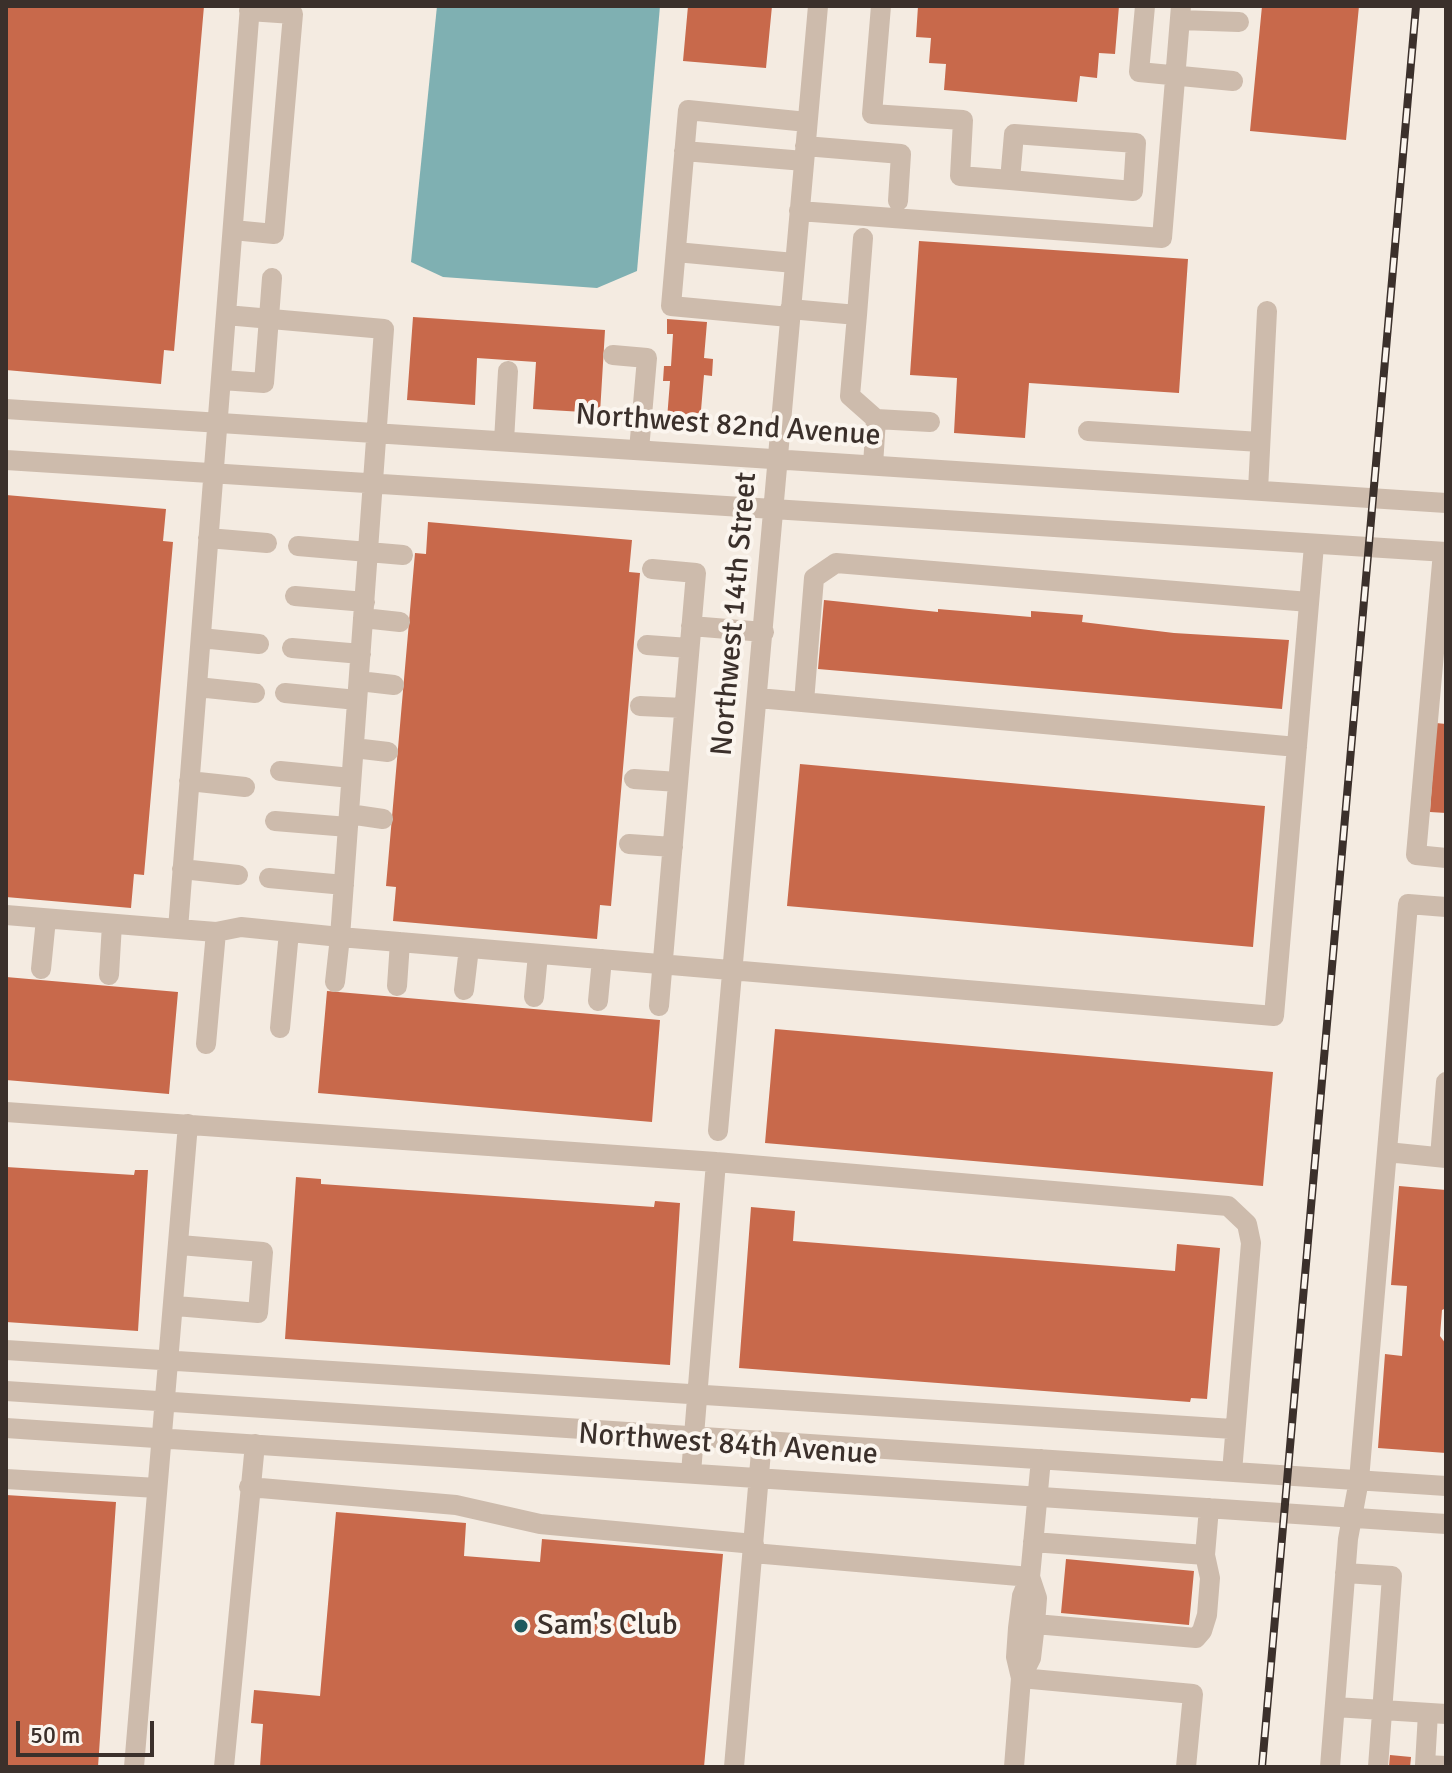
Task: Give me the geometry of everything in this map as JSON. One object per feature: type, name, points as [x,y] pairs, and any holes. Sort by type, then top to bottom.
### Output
[{"type":"street","name":"Northwest 14th Street","points":[[718,1131],[818,6]]},
{"type":"street","points":[[881,6],[872,114],[963,120],[960,176],[1133,191],[1136,143],[1014,134],[1010,180]]},
{"type":"street","points":[[1145,6],[1139,72],[1233,81]]},
{"type":"street","points":[[178,929],[250,8],[293,14],[274,234],[233,230]]},
{"type":"street","points":[[799,211],[1162,238],[1179,10],[1239,22]]},
{"type":"street","points":[[807,122],[688,110],[671,306],[857,315]]},
{"type":"street","points":[[684,151],[901,154],[898,201]]},
{"type":"street","points":[[863,238],[850,396],[876,419],[930,422]]},
{"type":"street","points":[[676,252],[794,263]]},
{"type":"street","points":[[222,380],[264,383],[272,278]]},
{"type":"street","points":[[1258,490],[1267,311]]},
{"type":"street","points":[[226,315],[384,329],[335,982]]},
{"type":"street","points":[[613,355],[647,358],[639,450]]},
{"type":"street","points":[[504,441],[508,371]]},
{"type":"street","name":"Northwest 82nd Avenue","points":[[6,409],[1446,503]]},
{"type":"street","points":[[873,465],[876,419]]},
{"type":"street","points":[[1088,431],[1260,442]]},
{"type":"street","points":[[6,460],[1444,552],[1416,855],[1446,858]]},
{"type":"street","points":[[208,538],[267,543]]},
{"type":"street","points":[[6,915],[216,932],[241,927],[1274,1016],[1314,545]]},
{"type":"street","points":[[298,546],[403,555]]},
{"type":"street","points":[[804,702],[814,578],[836,563],[1309,602]]},
{"type":"street","points":[[652,569],[696,573],[659,1006]]},
{"type":"street","points":[[295,596],[364,610],[400,622]]},
{"type":"street","points":[[691,626],[764,632]]},
{"type":"street","points":[[201,638],[259,644]]},
{"type":"street","points":[[647,645],[689,648]]},
{"type":"street","points":[[292,648],[361,654]]},
{"type":"street","points":[[285,693],[358,691],[394,685]]},
{"type":"street","points":[[197,687],[255,693]]},
{"type":"street","points":[[758,698],[1297,747]]},
{"type":"street","points":[[640,706],[684,708]]},
{"type":"street","points":[[354,748],[388,752]]},
{"type":"street","points":[[280,771],[351,778]]},
{"type":"street","points":[[634,779],[678,782]]},
{"type":"street","points":[[189,781],[245,787]]},
{"type":"street","points":[[275,821],[383,819]]},
{"type":"street","points":[[629,844],[673,847]]},
{"type":"street","points":[[182,869],[238,875]]},
{"type":"street","points":[[269,878],[344,885]]},
{"type":"street","points":[[1330,1767],[1350,1518],[1359,1480],[1408,904],[1446,907]]},
{"type":"street","points":[[41,969],[46,919]]},
{"type":"street","points":[[109,975],[112,924]]},
{"type":"street","points":[[206,1044],[216,932]]},
{"type":"street","points":[[280,1028],[289,932]]},
{"type":"street","points":[[397,986],[400,942]]},
{"type":"street","points":[[464,990],[469,948]]},
{"type":"street","points":[[534,997],[538,954]]},
{"type":"street","points":[[598,1001],[602,959]]},
{"type":"street","points":[[1387,1152],[1443,1157],[1446,1082]]},
{"type":"street","points":[[6,1112],[716,1162],[1220,1205],[1234,1209],[1247,1224],[1251,1243],[1233,1429],[1232,1472]]},
{"type":"street","points":[[134,1767],[161,1438],[168,1401],[176,1306],[188,1124]]},
{"type":"street","points":[[691,1473],[716,1162]]},
{"type":"street","points":[[176,1306],[258,1313],[263,1252],[180,1245]]},
{"type":"street","points":[[6,1350],[319,1373],[1233,1429]]},
{"type":"street","name":"Northwest 84th Avenue","points":[[6,1391],[1446,1486]]},
{"type":"street","points":[[441,1457],[444,1419]]},
{"type":"street","name":"Northwest 84th Avenue","points":[[6,1428],[1446,1524]]},
{"type":"street","points":[[734,1767],[762,1440]]},
{"type":"street","points":[[224,1767],[255,1444]]},
{"type":"street","points":[[1014,1767],[1021,1678],[1016,1657],[1018,1628],[1022,1596],[1030,1577],[1041,1459]]},
{"type":"street","points":[[6,1479],[157,1488]]},
{"type":"street","points":[[249,1487],[456,1505],[540,1524],[1030,1577]]},
{"type":"street","points":[[1035,1624],[1196,1638],[1207,1615],[1210,1578],[1205,1555],[1209,1508]]},
{"type":"street","points":[[1033,1542],[1205,1555]]},
{"type":"street","points":[[1345,1573],[1392,1576],[1378,1767]]},
{"type":"street","points":[[1021,1678],[1031,1658],[1035,1624],[1037,1598],[1030,1577]]},
{"type":"street","points":[[1021,1678],[1193,1694],[1186,1767]]},
{"type":"street","points":[[1335,1707],[1437,1713],[1425,1765],[1446,1766]]},
{"type":"water","points":[[437,6],[660,6],[637,271],[597,288],[443,277],[411,262]]},
{"type":"building","points":[[6,6],[204,6],[174,351],[164,350],[161,384],[6,370]]},
{"type":"building","points":[[688,6],[772,6],[766,68],[683,61]]},
{"type":"building","points":[[918,6],[1119,6],[1115,54],[1099,53],[1097,78],[1080,76],[1077,102],[944,90],[946,64],[929,63],[931,38],[916,37]]},
{"type":"building","points":[[1262,6],[1359,6],[1346,140],[1250,131]]},
{"type":"building","points":[[919,241],[1188,259],[1179,393],[1029,383],[1025,438],[954,433],[957,378],[910,375]]},
{"type":"building","points":[[413,317],[605,330],[600,413],[533,409],[536,362],[477,358],[475,405],[407,400]]},
{"type":"building","points":[[667,319],[707,322],[704,358],[713,359],[712,376],[704,375],[700,422],[667,419],[670,381],[663,381],[664,366],[671,366],[673,334],[667,334]]},
{"type":"building","points":[[6,495],[166,509],[163,541],[173,542],[144,875],[134,874],[131,908],[6,897]]},
{"type":"building","points":[[428,522],[632,540],[629,572],[640,573],[611,906],[600,905],[597,939],[393,921],[396,887],[386,886],[415,553],[426,554]]},
{"type":"building","points":[[824,600],[938,612],[938,609],[1031,617],[1031,611],[1083,615],[1082,622],[1174,633],[1289,640],[1282,709],[818,669]]},
{"type":"building","points":[[1436,723],[1446,724],[1446,813],[1430,812]]},
{"type":"building","points":[[800,764],[1265,806],[1253,947],[787,906]]},
{"type":"building","points":[[6,977],[178,992],[169,1094],[6,1080]]},
{"type":"building","points":[[327,991],[660,1020],[652,1122],[318,1093]]},
{"type":"building","points":[[775,1029],[1273,1072],[1263,1186],[765,1143]]},
{"type":"building","points":[[6,1167],[134,1175],[135,1170],[148,1170],[138,1331],[6,1322]]},
{"type":"building","points":[[296,1177],[321,1179],[321,1184],[654,1207],[655,1201],[680,1203],[670,1365],[285,1339]]},
{"type":"building","points":[[1399,1186],[1446,1190],[1446,1308],[1442,1310],[1440,1336],[1446,1344],[1446,1453],[1378,1448],[1385,1354],[1402,1356],[1407,1286],[1391,1285]]},
{"type":"building","points":[[751,1207],[795,1211],[793,1241],[1175,1271],[1177,1244],[1220,1248],[1207,1399],[1191,1398],[1190,1402],[739,1368]]},
{"type":"building","points":[[6,1495],[116,1502],[98,1767],[6,1767]]},
{"type":"building","name":"Sam's Club","points":[[336,1512],[466,1523],[464,1556],[540,1562],[542,1539],[723,1554],[704,1767],[260,1767],[263,1724],[251,1723],[254,1690],[320,1696]]},
{"type":"building","points":[[1066,1559],[1194,1571],[1189,1625],[1061,1613]]},
{"type":"building","points":[[1390,1755],[1411,1757],[1410,1767],[1389,1767]]},
{"type":"railway","points":[[1262,1767],[1416,6]]},
{"type":"place","name":"Sam's Club","points":[[521,1626]]}]
